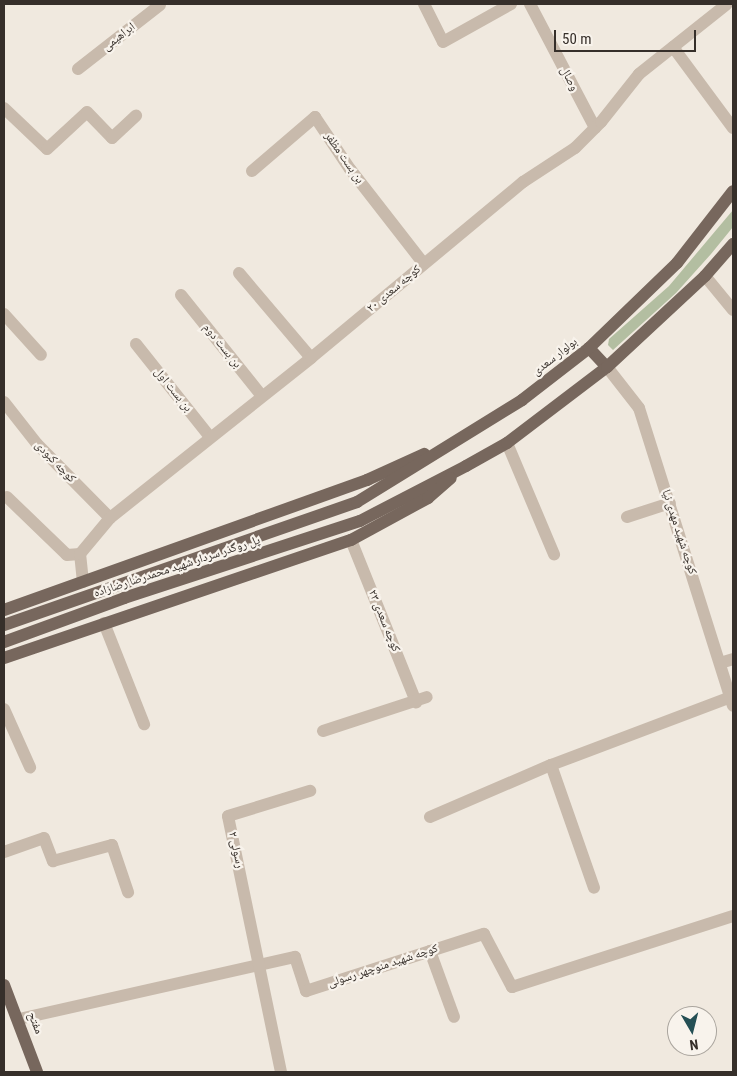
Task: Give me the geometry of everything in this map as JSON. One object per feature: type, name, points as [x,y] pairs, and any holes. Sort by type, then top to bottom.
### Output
[{"type":"main road","name":"بولوار سعدی","points":[[357,502],[522,400],[589,348],[678,263],[733,191]]},
{"type":"main road","points":[[4,658],[104,622],[351,540],[428,498],[466,466],[507,443],[607,367],[706,276],[733,244]]},
{"type":"main road","points":[[589,348],[607,367]]},
{"type":"main road","points":[[4,610],[367,480],[398,463],[452,443]]},
{"type":"main road","name":"پل روگذر سردار شهید محمدرضا رضازاده","points":[[4,642],[124,598],[360,521],[466,466]]},
{"type":"main road","name":"پل روگذر سردار شهید محمدرضا رضازاده","points":[[4,625],[357,502]]},
{"type":"main road","name":"مفتح","points":[[4,985],[19,1019],[37,1072]]},
{"type":"street","name":"ابراهیمی","points":[[78,68],[160,4]]},
{"type":"street","points":[[424,4],[443,42],[511,4]]},
{"type":"street","name":"وصال","points":[[530,4],[595,128]]},
{"type":"street","name":"کوچه سعدی ۲۰","points":[[80,554],[110,518],[312,358],[523,182],[574,148],[595,128],[638,74],[727,4]]},
{"type":"street","points":[[673,47],[733,128]]},
{"type":"street","points":[[4,108],[47,148],[87,112],[112,138],[136,116]]},
{"type":"street","name":"بن بست مظفر","points":[[252,171],[315,117],[350,169],[424,264]]},
{"type":"street","points":[[240,273],[312,358]]},
{"type":"street","points":[[706,276],[733,310]]},
{"type":"street","name":"بن بست دوم","points":[[181,295],[262,396]]},
{"type":"street","points":[[4,314],[41,355]]},
{"type":"street","name":"بن بست اول","points":[[136,344],[210,437]]},
{"type":"street","name":"کوچه شهید مهدی نیا","points":[[607,367],[639,408],[732,701]]},
{"type":"street","name":"کوچه کبودی","points":[[4,402],[37,444],[110,518]]},
{"type":"street","points":[[507,443],[554,554]]},
{"type":"street","points":[[7,497],[67,555],[80,554],[83,582]]},
{"type":"street","points":[[627,517],[670,503]]},
{"type":"street","name":"کوچه سعدی ۲۳","points":[[324,732],[422,699],[351,540]]},
{"type":"street","points":[[104,622],[144,724]]},
{"type":"street","points":[[720,663],[733,659]]},
{"type":"street","points":[[430,817],[551,765],[732,701]]},
{"type":"street","points":[[4,709],[30,767]]},
{"type":"street","points":[[551,765],[594,888]]},
{"type":"street","name":"رسولی ۲","points":[[261,966],[228,816],[310,791]]},
{"type":"street","points":[[4,852],[44,838],[53,861],[112,845],[128,892]]},
{"type":"street","name":"کوچه شهید منوچهر رسولی","points":[[19,1019],[295,957],[306,991],[484,934],[512,987],[733,916]]},
{"type":"street","points":[[430,951],[454,1017]]},
{"type":"street","points":[[261,966],[281,1072]]},
{"type":"green space","points":[[733,210],[733,227],[711,254],[676,293],[613,350],[608,345],[609,339],[669,286]]}]
